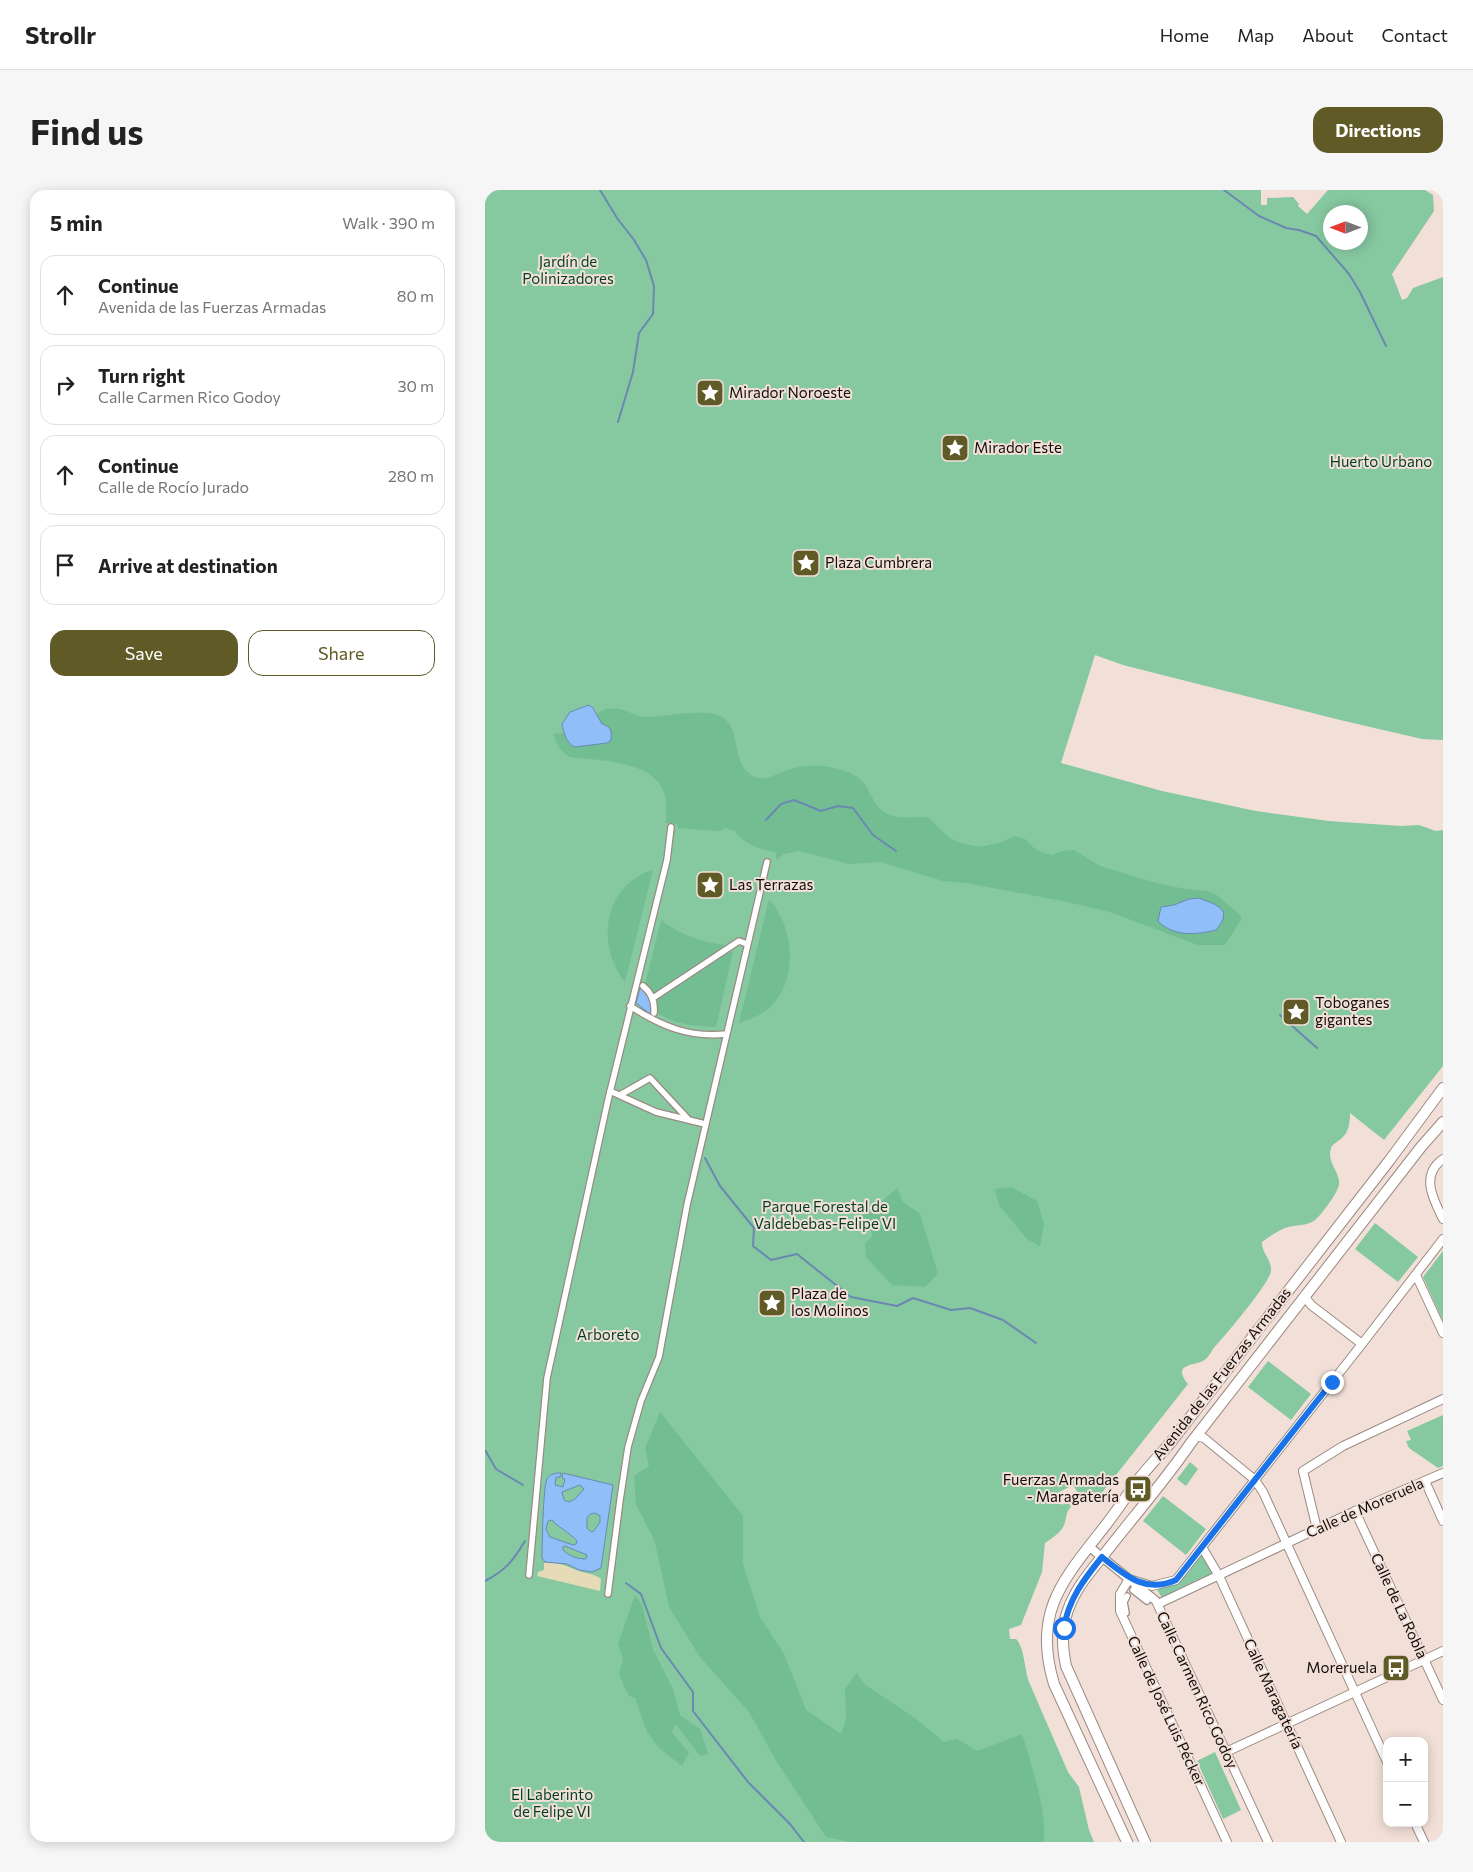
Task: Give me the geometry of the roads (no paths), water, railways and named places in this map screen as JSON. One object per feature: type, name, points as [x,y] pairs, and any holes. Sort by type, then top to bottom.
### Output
[{"type":"street","points":[[529,1575],[547,1378],[610,1091],[667,860],[671,827]]},
{"type":"street","points":[[608,1594],[619,1500],[629,1448],[641,1401],[659,1357],[687,1205],[767,862]]},
{"type":"street","points":[[653,998],[739,941],[747,944]]},
{"type":"street","points":[[643,986],[653,998],[654,1013]]},
{"type":"street","points":[[630,1006],[664,1026],[675,1030],[705,1034],[726,1034]]},
{"type":"street","points":[[620,1095],[650,1078],[689,1120]]},
{"type":"street","name":"Avenida de las Fuerzas Armadas","points":[[1127,1842],[1055,1684],[1048,1662],[1047,1626],[1053,1603],[1062,1583],[1139,1479],[1171,1442],[1401,1146],[1443,1088]]},
{"type":"street","points":[[610,1091],[656,1112],[705,1124]]},
{"type":"street","name":"Avenida de las Fuerzas Armadas","points":[[1145,1842],[1070,1678],[1063,1654],[1064,1628],[1068,1610],[1079,1587],[1102,1557],[1169,1475],[1196,1436],[1421,1147],[1443,1122]]},
{"type":"street","points":[[1443,1159],[1434,1167],[1430,1177],[1430,1186],[1434,1199],[1443,1219]]},
{"type":"street","points":[[1129,1579],[1151,1586],[1173,1582],[1443,1239]]},
{"type":"street","points":[[1416,1275],[1443,1333]]},
{"type":"street","points":[[1305,1297],[1311,1304],[1362,1344]]},
{"type":"street","points":[[1317,1529],[1303,1471],[1343,1446],[1443,1399]]},
{"type":"street","points":[[1196,1436],[1203,1438],[1255,1480],[1287,1544]]},
{"type":"street","name":"Calle de Moreruela","points":[[1158,1604],[1355,1511],[1443,1473]]},
{"type":"street","points":[[1425,1481],[1443,1521]]},
{"type":"street","name":"Calle de La Robla","points":[[1355,1511],[1443,1700]]},
{"type":"street","name":"Calle de Moreruela","points":[[1287,1544],[1383,1753]]},
{"type":"street","name":"Calle Maragatería","points":[[1202,1547],[1219,1576],[1341,1842]]},
{"type":"street","name":"Calle Carmen Rico Godoy","points":[[1088,1548],[1154,1598],[1158,1604],[1268,1842]]},
{"type":"street","name":"Calle de José Luis Pécker","points":[[1129,1579],[1120,1594],[1119,1611],[1227,1842]]},
{"type":"street","points":[[1126,1613],[1125,1595],[1134,1589],[1147,1601]]},
{"type":"street","points":[[1226,1752],[1443,1651]]},
{"type":"street","points":[[1417,1827],[1424,1842]]},
{"type":"water","points":[[589,705],[593,708],[602,724],[610,729],[611,740],[607,743],[575,747],[567,740],[562,724],[570,712]]},
{"type":"water","points":[[1199,898],[1212,903],[1223,912],[1221,923],[1216,930],[1193,934],[1178,932],[1171,930],[1158,921],[1161,907]]},
{"type":"water","points":[[640,988],[649,999],[651,1006],[650,1014],[636,1003]]},
{"type":"water","points":[[561,1473],[560,1477],[556,1477],[555,1485],[563,1487],[565,1479],[562,1478],[563,1473],[613,1485],[601,1568],[592,1572],[579,1570],[567,1564],[545,1562],[542,1558],[543,1517],[547,1479],[553,1474]],"holes":[[[580,1485],[584,1489],[575,1499],[569,1502],[564,1500],[562,1492]],[[595,1513],[600,1516],[600,1522],[594,1531],[591,1532],[587,1528],[587,1518],[590,1514]],[[552,1520],[571,1535],[577,1541],[576,1544],[573,1545],[550,1537],[546,1529],[548,1521]],[[565,1546],[587,1555],[586,1559],[576,1558],[563,1550]]]},
{"type":"waterway","points":[[600,190],[646,260],[654,286],[653,314],[639,333],[633,372],[618,422]]},
{"type":"waterway","points":[[1224,190],[1259,216],[1286,228],[1316,236],[1349,274],[1360,292],[1386,346]]},
{"type":"waterway","points":[[766,820],[781,804],[794,800],[821,811],[838,806],[853,808],[873,835],[896,851]]},
{"type":"waterway","points":[[1280,1015],[1317,1048]]},
{"type":"waterway","points":[[705,1158],[720,1186],[754,1228],[753,1246],[771,1260],[797,1254],[851,1297],[897,1306],[913,1298],[951,1310],[970,1308],[1003,1320],[1036,1343]]},
{"type":"waterway","points":[[485,1450],[496,1469],[523,1485]]},
{"type":"waterway","points":[[485,1581],[508,1564],[525,1541]]},
{"type":"waterway","points":[[626,1583],[641,1594],[661,1648],[693,1692],[693,1711],[748,1782],[790,1824],[804,1842]]},
{"type":"place","name":"Mirador Noroeste","points":[[710,393]]},
{"type":"place","name":"Mirador Este","points":[[955,448]]},
{"type":"place","name":"Plaza Cumbrera","points":[[806,563]]},
{"type":"place","name":"Las Terrazas","points":[[710,885]]},
{"type":"place","name":"Toboganes gigantes","points":[[1296,1012]]},
{"type":"place","name":"Plaza de los Molinos","points":[[772,1303]]},
{"type":"place","name":"Fuerzas Armadas - Maragatería","points":[[1138,1489]]},
{"type":"place","name":"Moreruela","points":[[1396,1668]]},
{"type":"park label","name":"Jardín de Polinizadores","points":[[568,270]]},
{"type":"park label","name":"Huerto Urbano","points":[[1381,462]]},
{"type":"park label","name":"Parque Forestal de Valdebebas-Felipe VI","points":[[825,1216]]},
{"type":"park label","name":"Arboreto","points":[[608,1335]]},
{"type":"park label","name":"El Laberinto de Felipe VI","points":[[552,1804]]}]
